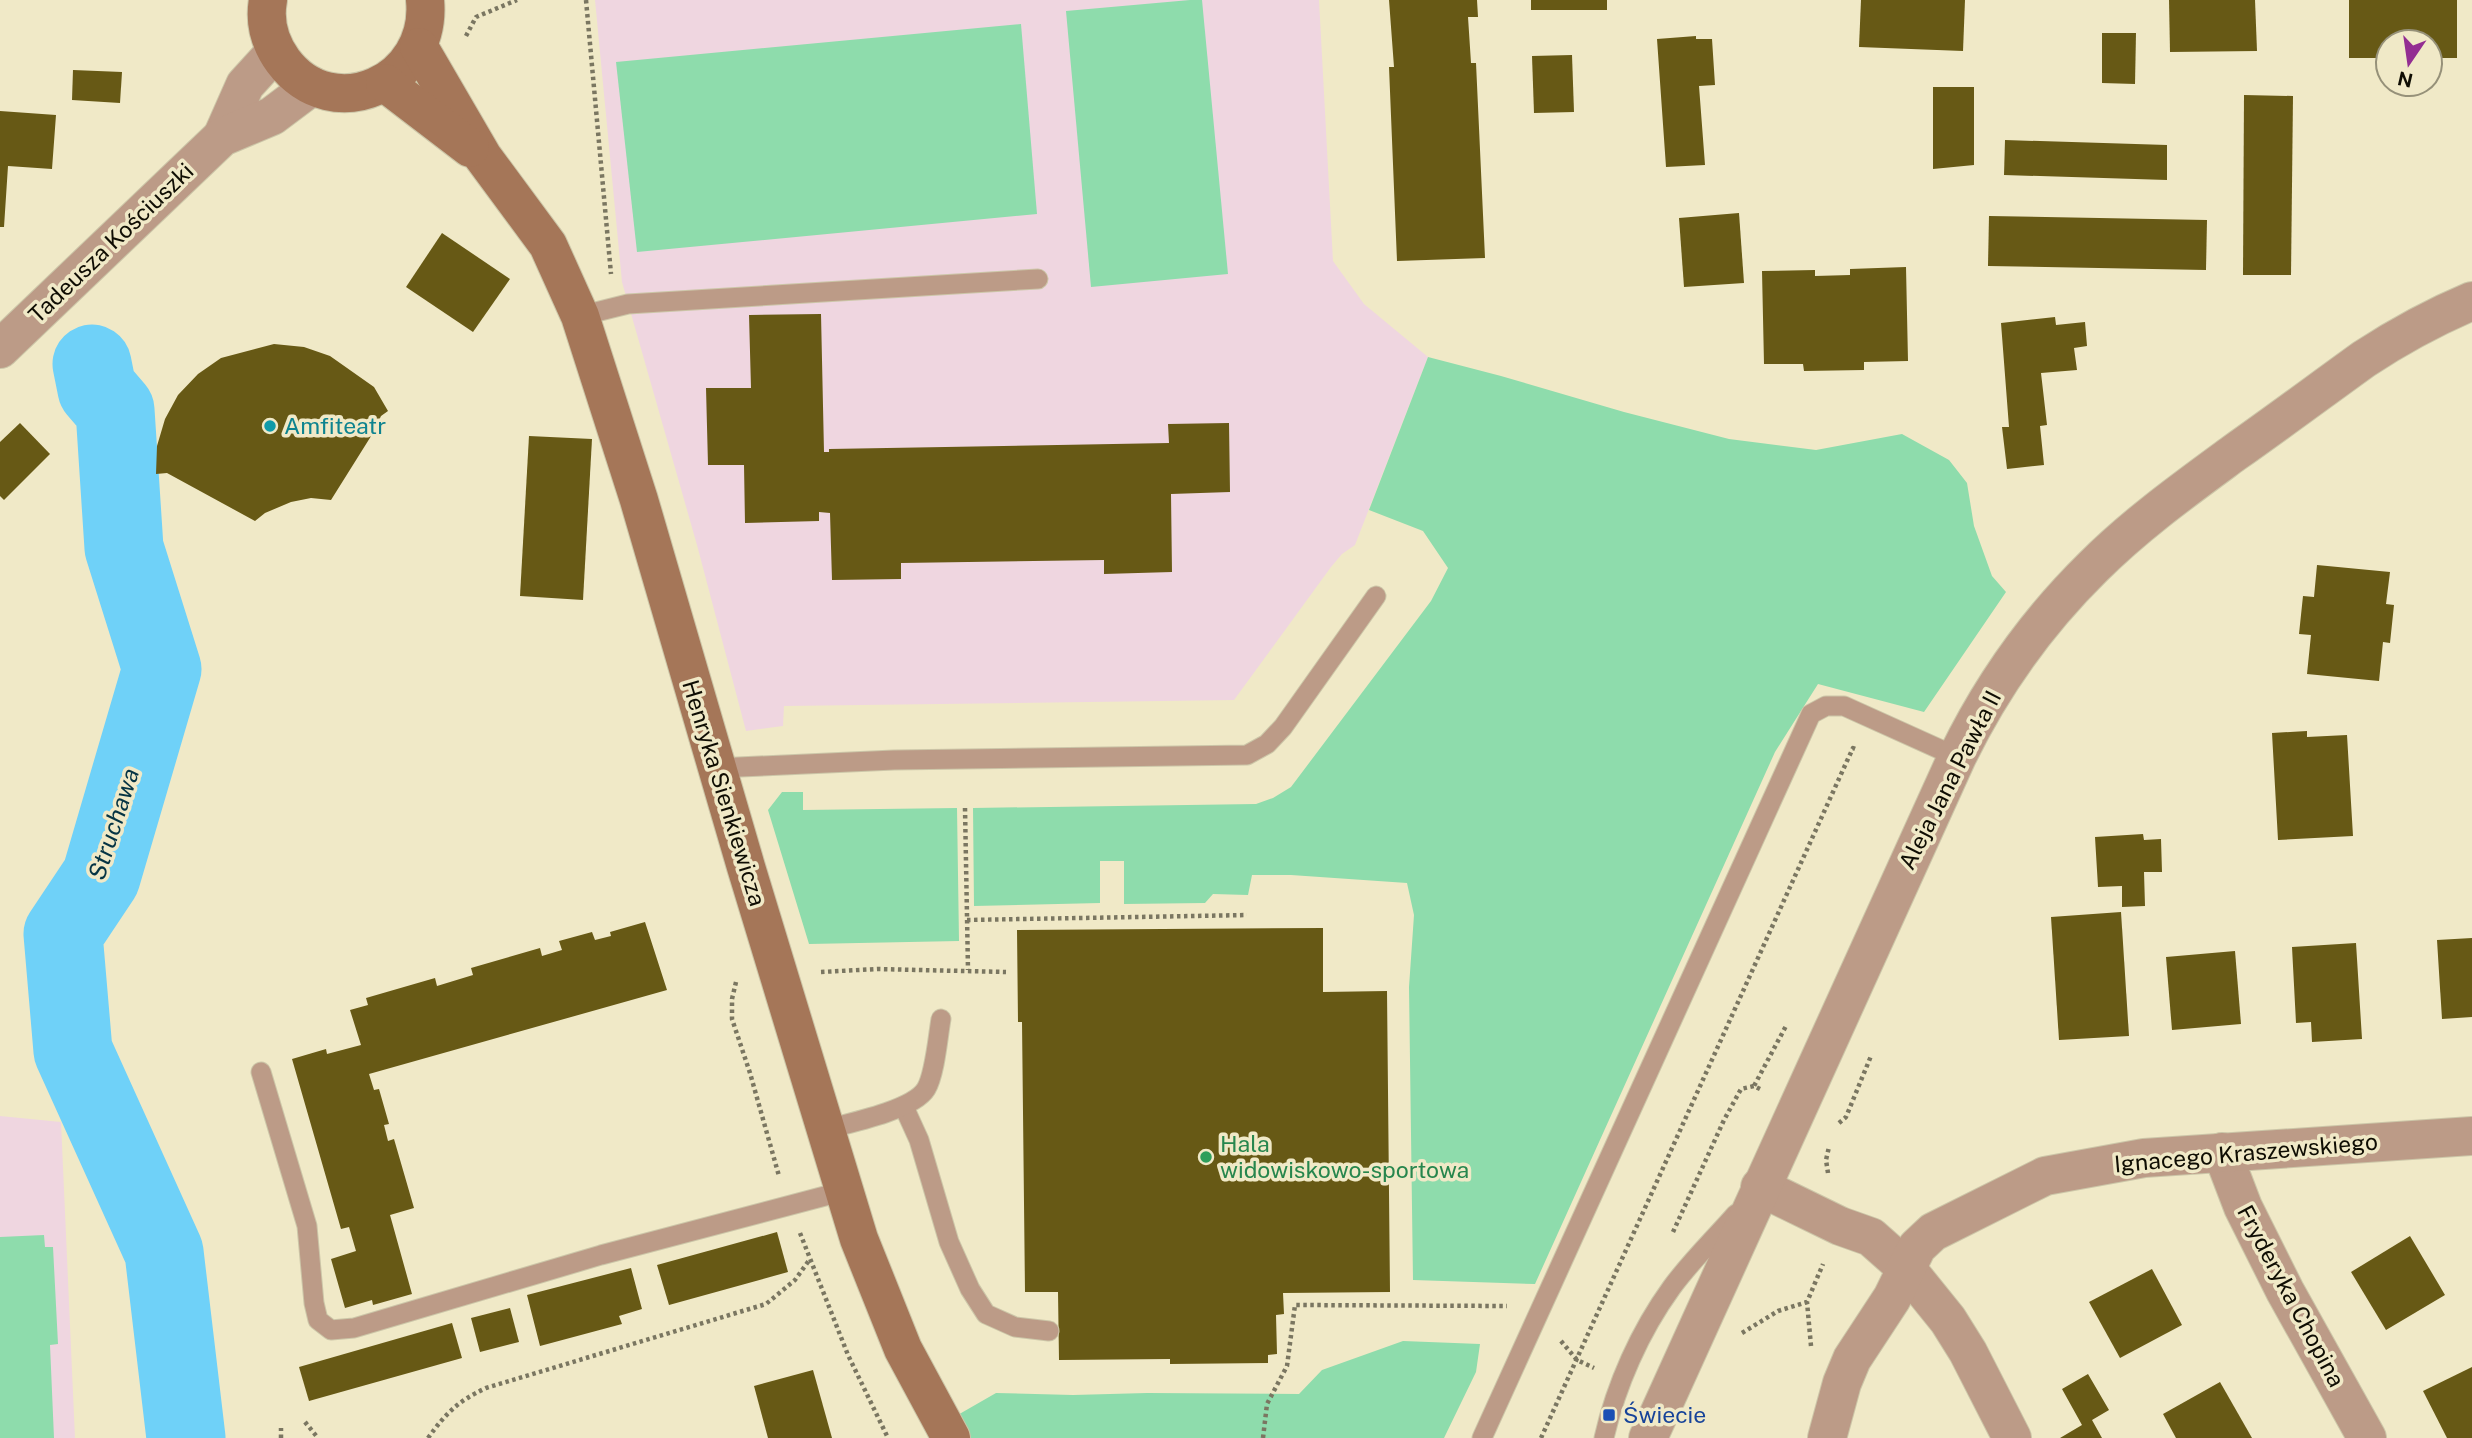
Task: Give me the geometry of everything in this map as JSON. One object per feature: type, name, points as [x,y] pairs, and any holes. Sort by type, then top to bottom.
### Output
[{"type":"street","points":[[268,0],[268,32],[276,51],[291,72],[312,86],[336,93],[361,92],[385,83],[405,68],[419,47],[425,25],[427,0]]},
{"type":"street","name":"Henryka Sienkiewicza","points":[[419,47],[483,158],[548,245],[580,316],[639,500],[844,1191],[881,1298],[903,1349],[951,1438]]},
{"type":"street","name":"Tadeusza Kościuszki","points":[[0,349],[222,136],[245,85],[276,51]]},
{"type":"street","name":"Henryka Sienkiewicza","points":[[385,83],[483,158]]},
{"type":"street","name":"Tadeusza Kościuszki","points":[[222,136],[272,116],[312,86]]},
{"type":"street","name":"Aleja Jana Pawła II","points":[[1647,1438],[1957,757],[2002,677],[2024,645],[2070,591],[2122,540],[2192,484],[2364,359],[2422,323],[2472,301]]},
{"type":"street","name":"Ignacego Kraszewskiego","points":[[1827,1438],[1842,1383],[1852,1359],[1892,1298],[1917,1247],[1933,1232],[2045,1176],[2144,1158],[2472,1136]]},
{"type":"street","name":"Fryderyka Chopina","points":[[2222,1152],[2243,1208],[2367,1438]]},
{"type":"street","points":[[1760,1187],[1840,1226],[1871,1237],[1906,1268],[1948,1320],[1968,1352],[2012,1438]]},
{"type":"lane","points":[[580,316],[628,304],[1038,279]]},
{"type":"lane","points":[[717,768],[894,760],[1247,755],[1267,744],[1283,727],[1376,596]]},
{"type":"lane","points":[[1482,1438],[1811,714],[1826,706],[1844,706],[1957,757]]},
{"type":"lane","points":[[826,1129],[904,1107],[926,1090],[941,1019]]},
{"type":"lane","points":[[261,1072],[307,1226],[318,1320],[331,1330],[354,1328],[601,1255],[844,1191]]},
{"type":"lane","points":[[904,1107],[919,1140],[949,1242],[970,1289],[986,1314],[1015,1327],[1049,1331]]},
{"type":"lane","points":[[1604,1438],[1619,1387],[1665,1297],[1760,1187]]},
{"type":"path","points":[[586,0],[611,277]]},
{"type":"path","points":[[1541,1438],[1853,748]]},
{"type":"path","points":[[965,808],[968,970]]},
{"type":"path","points":[[967,920],[1247,915]]},
{"type":"path","points":[[810,973],[855,969],[1006,972]]},
{"type":"path","points":[[740,971],[732,999],[732,1019],[781,1184],[848,1355],[888,1438]]},
{"type":"path","points":[[1834,1132],[1846,1117],[1872,1053]]},
{"type":"path","points":[[1832,1139],[1826,1160],[1828,1173],[1835,1184]]},
{"type":"path","points":[[428,1438],[445,1414],[462,1399],[486,1388],[766,1304],[796,1280],[811,1259]]},
{"type":"path","points":[[1262,1438],[1267,1404],[1287,1366],[1296,1305],[1523,1306],[1537,1316],[1577,1360],[1604,1374]]},
{"type":"path","points":[[305,1422],[318,1438]]},
{"type":"path","points":[[281,1428],[281,1438]]},
{"type":"path","points":[[433,1430],[435,1438]]},
{"type":"shaded area","points":[[595,0],[1319,0],[1333,261],[1364,304],[1428,357],[1355,545],[1342,554],[1331,567],[1234,700],[784,706],[783,726],[746,731],[697,545],[622,282]]},
{"type":"shaded area","points":[[0,1116],[61,1122],[75,1438],[0,1438]]},
{"type":"green space","points":[[1202,0],[1228,274],[1091,287],[1066,11]]},
{"type":"green space","points":[[1021,24],[1037,214],[637,252],[616,62]]},
{"type":"green space","points":[[1428,357],[1729,439],[1816,450],[1902,434],[1949,460],[1967,483],[1974,526],[1992,576],[2006,592],[1924,712],[1818,684],[1775,752],[1535,1284],[1413,1280],[1409,987],[1414,915],[1407,883],[1252,875],[1248,895],[1213,894],[1205,903],[1124,904],[1124,861],[1100,861],[1100,903],[974,906],[973,808],[1256,804],[1291,787],[1431,601],[1448,568],[1423,531],[1369,510]]},
{"type":"green space","points":[[782,792],[803,792],[803,810],[957,808],[959,941],[809,944],[768,810]]},
{"type":"green space","points":[[44,1235],[45,1247],[53,1247],[58,1344],[50,1345],[54,1438],[0,1438],[0,1237]]},
{"type":"green space","points":[[1403,1341],[1480,1344],[1476,1372],[1444,1438],[954,1438],[942,1424],[996,1393],[1299,1394],[1322,1370]]},
{"type":"building","points":[[1389,0],[1477,0],[1478,17],[1468,17],[1471,63],[1476,63],[1485,258],[1397,261],[1389,67],[1394,67]]},
{"type":"building","points":[[1531,0],[1607,0],[1607,10],[1531,10]]},
{"type":"building","points":[[1861,0],[1965,0],[1963,51],[1859,47]]},
{"type":"building","points":[[2169,0],[2255,0],[2257,51],[2170,52]]},
{"type":"building","points":[[2349,0],[2457,0],[2457,58],[2444,58],[2444,28],[2374,28],[2374,58],[2349,58]]},
{"type":"building","points":[[2102,33],[2136,33],[2135,84],[2102,83]]},
{"type":"building","points":[[1696,36],[1696,39],[1712,39],[1715,85],[1699,86],[1705,165],[1666,167],[1657,39]]},
{"type":"building","points":[[1572,55],[1574,112],[1534,113],[1532,56]]},
{"type":"building","points":[[73,70],[122,72],[120,103],[72,100]]},
{"type":"building","points":[[1933,87],[1974,87],[1974,165],[1933,169]]},
{"type":"building","points":[[2244,95],[2293,96],[2291,275],[2243,275]]},
{"type":"building","points":[[0,111],[56,115],[52,169],[8,166],[4,227],[0,227]]},
{"type":"building","points":[[2005,140],[2167,145],[2167,180],[2004,175]]},
{"type":"building","points":[[1739,213],[1744,283],[1684,287],[1679,218]]},
{"type":"building","points":[[1989,216],[2207,220],[2206,270],[1988,266]]},
{"type":"building","points":[[442,233],[510,279],[473,332],[406,287]]},
{"type":"building","points":[[1906,267],[1908,361],[1864,362],[1864,370],[1804,371],[1803,364],[1764,364],[1762,271],[1815,270],[1815,276],[1850,275],[1850,269]]},
{"type":"building","points":[[821,314],[824,452],[829,452],[829,449],[1169,443],[1168,424],[1229,423],[1230,492],[1171,494],[1172,572],[1104,574],[1104,560],[901,563],[901,579],[832,580],[830,513],[819,512],[819,521],[745,523],[744,465],[708,465],[706,388],[751,388],[749,315]]},
{"type":"building","points":[[2055,317],[2056,325],[2085,322],[2087,346],[2074,348],[2077,370],[2041,373],[2047,425],[2040,426],[2044,465],[2007,469],[2002,427],[2009,427],[2001,323]]},
{"type":"building","name":"Amfiteatr","points":[[274,344],[304,347],[330,356],[374,387],[388,411],[381,416],[331,500],[311,498],[291,502],[265,513],[255,521],[167,473],[156,474],[157,446],[165,419],[178,395],[198,374],[221,358]]},
{"type":"building","points":[[20,423],[50,454],[4,500],[0,496],[0,442]]},
{"type":"building","points":[[529,436],[592,439],[583,600],[520,596]]},
{"type":"building","points":[[2317,565],[2390,572],[2386,604],[2394,605],[2390,643],[2383,642],[2379,681],[2307,674],[2311,635],[2299,634],[2303,596],[2314,597]]},
{"type":"building","points":[[2307,731],[2307,737],[2347,735],[2353,836],[2278,840],[2272,733]]},
{"type":"building","points":[[2143,834],[2144,840],[2161,839],[2162,872],[2144,872],[2145,906],[2122,907],[2122,886],[2098,887],[2095,837]]},
{"type":"building","points":[[2121,912],[2129,1036],[2059,1040],[2051,917]]},
{"type":"building","points":[[645,922],[667,990],[369,1074],[374,1090],[379,1089],[389,1124],[384,1125],[388,1141],[394,1139],[414,1208],[390,1215],[412,1294],[373,1305],[372,1300],[345,1308],[331,1259],[356,1251],[349,1227],[341,1229],[292,1059],[326,1049],[327,1054],[361,1045],[350,1010],[368,1005],[366,998],[435,978],[437,986],[473,975],[471,968],[540,948],[542,956],[562,950],[559,941],[592,932],[595,940],[611,936],[610,932]]},
{"type":"building","name":"Hala widowiskowo-sportowa","points":[[1323,928],[1323,992],[1387,991],[1390,1292],[1283,1293],[1284,1314],[1276,1315],[1277,1354],[1268,1355],[1268,1363],[1170,1364],[1170,1359],[1059,1360],[1058,1292],[1025,1292],[1022,1022],[1018,1022],[1017,930]]},
{"type":"building","points":[[2472,938],[2472,1017],[2442,1019],[2437,940]]},
{"type":"building","points":[[2356,943],[2362,1039],[2312,1042],[2311,1022],[2296,1023],[2292,947]]},
{"type":"building","points":[[2235,951],[2241,1024],[2172,1030],[2166,957]]},
{"type":"building","points":[[777,1232],[788,1272],[669,1305],[657,1265]]},
{"type":"building","points":[[2410,1236],[2445,1295],[2386,1330],[2351,1272]]},
{"type":"building","points":[[631,1268],[642,1309],[619,1316],[622,1324],[540,1346],[527,1295]]},
{"type":"building","points":[[2152,1269],[2182,1325],[2120,1358],[2089,1302]]},
{"type":"building","points":[[510,1308],[519,1342],[480,1352],[471,1318]]},
{"type":"building","points":[[452,1323],[462,1358],[309,1401],[299,1367]]},
{"type":"building","points":[[2472,1367],[2472,1438],[2447,1438],[2423,1391]]},
{"type":"building","points":[[813,1370],[832,1438],[768,1438],[754,1386]]},
{"type":"building","points":[[2088,1374],[2109,1410],[2092,1420],[2102,1438],[2060,1438],[2082,1425],[2062,1389]]},
{"type":"building","points":[[2220,1382],[2252,1438],[2176,1438],[2163,1414]]},
{"type":"waterway","name":"Struchawa","points":[[92,364],[97,389],[115,410],[124,548],[162,669],[101,877],[63,934],[73,1051],[164,1252],[186,1438]]},
{"type":"place","name":"Amfiteatr","points":[[270,426]]},
{"type":"place","name":"Hala widowiskowo-sportowa","points":[[1206,1157]]},
{"type":"place","name":"Świecie","points":[[1609,1415]]}]
